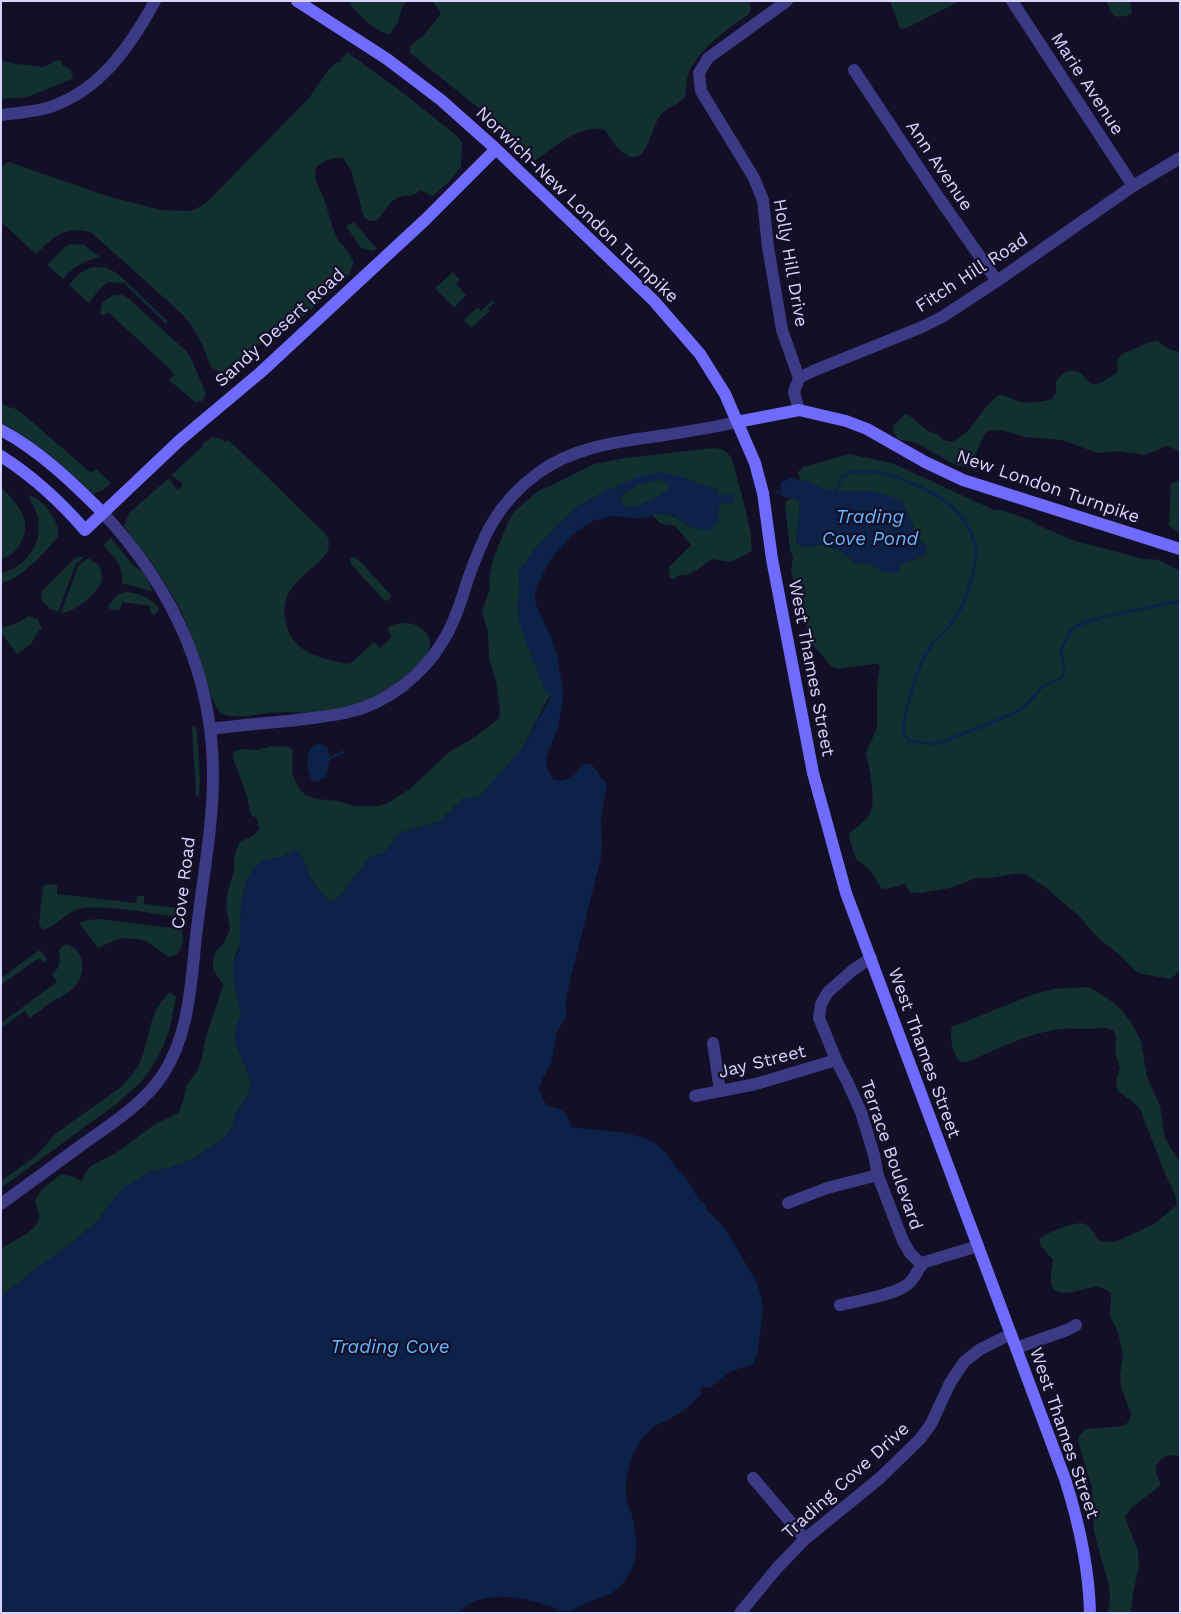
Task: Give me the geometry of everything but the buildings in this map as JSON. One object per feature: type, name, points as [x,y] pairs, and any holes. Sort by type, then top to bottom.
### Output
[{"type":"main road","name":"Norwich-New London Turnpike","points":[[297,1],[387,59],[441,100],[496,149],[654,301],[679,328],[713,374],[737,422],[754,463],[763,493]]},
{"type":"main road","name":"Sandy Desert Road","points":[[1,456],[21,468],[45,487],[85,530],[180,440],[266,367],[425,220],[496,149]]},
{"type":"main road","name":"New London Turnpike","points":[[737,422],[799,410],[846,420],[867,429],[925,462],[963,480],[1180,549]]},
{"type":"main road","points":[[1,430],[40,456],[103,513]]},
{"type":"main road","name":"West Thames Street","points":[[763,493],[772,559],[813,773],[846,893],[1063,1472],[1074,1508],[1085,1558],[1090,1613]]},
{"type":"street","points":[[1,115],[48,107],[69,99],[92,84],[108,71],[122,54],[144,22],[155,1]]},
{"type":"street","name":"Holly Hill Drive","points":[[787,1],[708,58],[699,73],[700,91],[754,178],[763,200],[768,247],[782,330],[799,378]]},
{"type":"street","name":"Marie Avenue","points":[[1012,1],[1133,186]]},
{"type":"street","name":"Ann Avenue","points":[[854,70],[997,281]]},
{"type":"street","name":"Fitch Hill Road","points":[[799,378],[942,317],[1133,186],[1180,158]]},
{"type":"street","points":[[799,378],[794,392],[799,410]]},
{"type":"street","points":[[210,729],[330,716],[358,710],[384,698],[414,676],[426,664],[443,641],[461,600],[486,532],[508,500],[537,474],[569,454],[591,447],[707,429],[737,422]]},
{"type":"street","name":"Cove Road","points":[[1,1204],[134,1106],[150,1091],[162,1075],[176,1049],[186,1010],[211,806],[213,776],[210,729],[205,700],[192,655],[173,610],[160,586],[135,550],[103,513]]},
{"type":"street","name":"Terrace Boulevard","points":[[871,958],[859,965],[828,992],[821,1004],[819,1018],[836,1060],[848,1081],[861,1112],[878,1175],[903,1242],[910,1253],[922,1265]]},
{"type":"street","points":[[712,1043],[720,1091]]},
{"type":"street","name":"Jay Street","points":[[695,1096],[756,1084],[836,1060]]},
{"type":"street","points":[[788,1203],[827,1188],[878,1175]]},
{"type":"street","points":[[840,1305],[901,1289],[910,1283],[922,1265],[928,1260],[978,1246]]},
{"type":"street","points":[[1016,1348],[1076,1325]]},
{"type":"street","name":"Trading Cove Drive","points":[[740,1613],[773,1573],[805,1539],[880,1478],[920,1438],[931,1424],[950,1383],[964,1362],[979,1350],[1011,1334]]},
{"type":"street","points":[[753,1478],[805,1539]]},
{"type":"green space","points":[[349,1],[407,1],[402,7],[398,22],[390,34],[380,31],[367,22]]},
{"type":"green space","points":[[432,1],[749,1],[751,7],[749,14],[717,37],[703,51],[688,74],[685,97],[661,115],[648,144],[639,156],[633,157],[625,154],[615,145],[604,129],[594,129],[568,138],[536,160],[532,160],[481,110],[410,53],[410,46],[424,35],[440,15],[440,11]]},
{"type":"green space","points":[[890,1],[960,1],[907,28],[900,29]]},
{"type":"green space","points":[[1106,1],[1130,1],[1132,12],[1130,15],[1116,17],[1112,14]]},
{"type":"green space","points":[[347,52],[398,89],[457,136],[462,143],[461,167],[450,181],[433,196],[420,190],[415,194],[395,199],[378,219],[369,221],[364,217],[351,170],[343,158],[331,159],[320,164],[315,170],[316,181],[338,240],[354,262],[349,275],[302,318],[265,339],[229,371],[221,373],[211,367],[202,344],[183,315],[92,233],[75,230],[67,231],[55,237],[36,254],[1,222],[1,167],[9,162],[110,197],[161,210],[191,211],[205,204],[309,98],[329,69],[337,62],[339,63]]},
{"type":"green space","points":[[1,60],[43,67],[57,60],[61,61],[62,65],[71,70],[73,77],[70,80],[27,97],[1,99]]},
{"type":"green space","points":[[354,222],[377,249],[373,251],[361,248],[346,226]]},
{"type":"green space","points":[[71,244],[84,245],[100,257],[80,265],[63,279],[47,265],[66,246]]},
{"type":"green space","points":[[92,267],[105,267],[117,273],[168,322],[166,324],[124,283],[107,282],[89,303],[69,285],[80,273]]},
{"type":"green space","points":[[453,272],[460,280],[456,283],[466,295],[454,308],[435,288]]},
{"type":"green space","points":[[113,295],[122,295],[129,299],[186,351],[191,358],[206,394],[202,401],[195,402],[169,380],[174,375],[172,371],[108,312],[103,316],[100,313],[102,303]]},
{"type":"green space","points":[[493,300],[495,302],[488,309],[490,311],[471,328],[464,320],[478,307],[481,311]]},
{"type":"green space","points":[[1157,341],[1169,349],[1180,352],[1180,453],[1167,446],[1145,455],[1118,451],[1098,453],[1062,440],[1025,437],[1002,430],[987,431],[968,468],[954,464],[916,443],[898,439],[894,433],[893,426],[906,413],[928,431],[938,434],[943,440],[953,442],[968,431],[985,408],[997,396],[1003,395],[1020,402],[1040,402],[1052,399],[1056,393],[1056,382],[1058,379],[1064,373],[1071,371],[1082,374],[1091,383],[1099,383],[1110,378],[1118,371],[1117,360],[1122,354],[1147,343]]},
{"type":"green space","points":[[1,402],[9,408],[12,407],[22,413],[91,473],[96,469],[111,483],[94,495],[50,456],[1,422]]},
{"type":"green space","points":[[213,437],[220,438],[225,442],[228,440],[327,536],[329,545],[327,553],[294,585],[289,593],[286,602],[285,621],[292,638],[306,651],[326,659],[347,664],[351,663],[374,642],[380,648],[392,637],[388,630],[390,626],[410,623],[418,626],[425,631],[429,638],[428,653],[401,680],[377,695],[337,710],[316,713],[276,712],[238,716],[221,713],[212,698],[180,609],[148,558],[124,526],[129,513],[169,478],[176,489],[181,488],[182,483],[171,475],[203,446],[202,444]]},
{"type":"green space","points":[[714,448],[724,451],[732,459],[748,520],[752,544],[751,552],[731,562],[712,559],[687,575],[680,575],[674,579],[670,578],[669,567],[691,545],[675,526],[661,524],[652,515],[667,514],[690,527],[718,522],[719,504],[734,502],[718,497],[717,490],[661,472],[607,490],[577,507],[557,525],[531,554],[519,571],[520,593],[517,609],[553,696],[549,697],[521,750],[479,798],[463,798],[440,821],[400,833],[384,853],[370,857],[342,894],[331,902],[316,886],[302,857],[295,850],[284,856],[263,861],[247,879],[242,901],[240,944],[235,956],[233,976],[241,1015],[236,1028],[235,1041],[251,1081],[249,1093],[235,1116],[233,1126],[226,1136],[197,1157],[170,1168],[150,1172],[119,1192],[99,1219],[76,1240],[1,1297],[1,1248],[23,1236],[37,1223],[39,1214],[35,1200],[42,1189],[61,1174],[82,1181],[91,1166],[116,1153],[155,1124],[179,1112],[186,1086],[197,1071],[223,985],[213,969],[213,961],[216,951],[224,943],[230,929],[226,906],[228,890],[234,871],[234,856],[240,842],[254,835],[259,829],[257,818],[251,815],[247,796],[233,758],[235,751],[287,746],[293,750],[292,773],[300,790],[306,795],[353,806],[378,806],[386,804],[411,788],[449,752],[475,737],[499,718],[500,710],[496,681],[489,659],[488,632],[482,611],[490,589],[489,582],[493,559],[509,520],[515,511],[538,491],[594,464],[625,458]]},
{"type":"green space","points":[[849,454],[892,463],[994,510],[1001,510],[1030,520],[1072,540],[1140,558],[1159,560],[1180,571],[1180,973],[1178,972],[1171,979],[1135,971],[1121,956],[1097,937],[1078,915],[1045,887],[1027,875],[1019,873],[991,878],[976,878],[950,888],[910,893],[905,884],[886,889],[881,888],[871,871],[856,859],[849,837],[850,833],[868,816],[872,807],[872,784],[866,753],[877,728],[877,686],[880,667],[878,664],[874,664],[838,669],[831,666],[814,646],[791,571],[793,557],[790,550],[786,502],[791,498],[799,500],[796,543],[804,547],[828,546],[842,552],[854,562],[869,564],[883,571],[925,555],[927,549],[918,538],[902,500],[828,491],[800,480],[798,472],[803,467]]},
{"type":"green space","points":[[661,480],[666,481],[670,487],[650,500],[637,506],[627,507],[619,500],[627,492],[638,486]]},
{"type":"green space","points":[[1180,481],[1180,533],[1169,526],[1171,484]]},
{"type":"green space","points":[[1,487],[21,511],[25,528],[18,548],[7,557],[1,559]]},
{"type":"green space","points":[[30,495],[46,507],[54,519],[57,525],[58,537],[24,571],[1,583],[1,573],[18,566],[25,560],[38,538],[38,519],[29,497]]},
{"type":"green space","points":[[111,538],[132,564],[145,574],[153,592],[122,584],[120,567],[115,558],[103,545]]},
{"type":"green space","points":[[84,557],[76,564],[58,612],[50,609],[41,599],[42,591],[75,558]]},
{"type":"green space","points":[[352,557],[357,558],[390,594],[389,601],[384,600],[351,564],[350,560]]},
{"type":"green space","points":[[88,558],[99,565],[102,575],[100,585],[83,603],[61,613],[78,566]]},
{"type":"green space","points":[[126,592],[145,597],[159,609],[155,615],[151,614],[150,606],[122,602],[120,610],[110,609],[108,606],[118,594]]},
{"type":"green space","points":[[28,616],[38,619],[42,630],[39,630],[31,644],[17,654],[1,633],[1,628],[17,623]]},
{"type":"green space","points":[[195,726],[197,731],[200,780],[199,797],[196,796],[192,728]]},
{"type":"green space","points":[[46,884],[57,885],[57,894],[136,903],[137,896],[144,896],[144,904],[177,908],[181,899],[186,900],[187,903],[182,911],[172,916],[112,908],[79,909],[51,927],[42,929],[39,924],[43,886]]},
{"type":"green space","points":[[100,919],[181,929],[183,943],[176,955],[169,957],[146,941],[137,939],[120,938],[98,948],[79,923]]},
{"type":"green space","points":[[66,944],[76,950],[82,961],[82,973],[77,984],[30,1018],[25,1011],[1,1028],[1,1023],[57,982],[52,975],[60,962],[59,951]]},
{"type":"green space","points":[[38,951],[41,951],[47,959],[45,963],[39,958],[1,985],[1,978]]},
{"type":"green space","points":[[1089,987],[1121,1009],[1141,1041],[1147,1077],[1160,1106],[1165,1138],[1180,1163],[1180,1456],[1171,1455],[1160,1460],[1156,1466],[1156,1471],[1160,1486],[1131,1508],[1125,1517],[1138,1551],[1139,1567],[1131,1610],[1133,1613],[1108,1613],[1109,1586],[1094,1532],[1092,1488],[1078,1441],[1079,1436],[1086,1429],[1124,1426],[1129,1421],[1131,1414],[1121,1386],[1120,1374],[1123,1356],[1118,1332],[1110,1316],[1111,1293],[1097,1287],[1064,1293],[1053,1289],[1051,1272],[1053,1260],[1041,1246],[1039,1239],[1062,1228],[1081,1223],[1089,1227],[1098,1240],[1115,1242],[1154,1224],[1177,1205],[1175,1194],[1140,1109],[1120,1093],[1116,1084],[1120,1068],[1115,1053],[1116,1038],[1114,1031],[1104,1028],[1049,1031],[1013,1042],[967,1062],[957,1058],[951,1039],[952,1027],[1034,994],[1055,989]]},
{"type":"green space","points":[[169,993],[176,997],[169,1031],[163,1047],[140,1083],[115,1105],[1,1188],[1,1181],[37,1155],[55,1134],[128,1080],[141,1059],[154,1015],[162,1000]]},
{"type":"water","name":"Trading Cove","points":[[661,472],[681,477],[717,490],[718,496],[733,494],[734,502],[719,504],[718,522],[709,531],[690,527],[674,515],[657,514],[644,518],[612,516],[593,521],[572,535],[550,560],[536,588],[536,605],[557,655],[563,689],[558,728],[546,757],[547,768],[553,779],[564,781],[574,775],[582,765],[591,764],[601,779],[607,783],[601,819],[601,858],[569,985],[565,1005],[567,1015],[557,1032],[551,1064],[539,1089],[548,1106],[560,1109],[567,1115],[571,1127],[624,1133],[650,1140],[660,1147],[687,1180],[698,1198],[705,1204],[707,1210],[725,1228],[757,1283],[762,1300],[763,1310],[758,1350],[753,1364],[729,1372],[710,1388],[702,1387],[701,1395],[689,1406],[656,1426],[640,1442],[630,1462],[626,1485],[626,1496],[636,1536],[634,1564],[625,1581],[613,1592],[571,1611],[521,1599],[499,1597],[477,1601],[458,1613],[1,1613],[1,1297],[76,1240],[99,1219],[119,1192],[127,1185],[150,1172],[170,1168],[197,1157],[226,1136],[249,1093],[251,1081],[235,1041],[236,1028],[241,1015],[233,967],[240,944],[242,901],[247,879],[254,867],[263,861],[284,856],[295,850],[302,857],[316,886],[331,902],[342,894],[370,857],[384,853],[400,833],[440,821],[463,798],[479,797],[521,750],[552,695],[544,690],[520,625],[517,609],[520,593],[519,571],[531,554],[557,525],[577,507],[607,490],[638,477]],"holes":[[[661,480],[670,487],[667,490],[643,503],[627,507],[619,499],[627,491],[643,483]]]},
{"type":"water","name":"Trading Cove Pond","points":[[791,478],[809,482],[828,491],[873,491],[902,500],[918,538],[927,549],[925,555],[901,564],[898,574],[883,571],[869,564],[854,562],[842,552],[828,546],[804,547],[796,543],[800,503],[799,500],[781,496],[781,482]]},
{"type":"water","points":[[320,743],[327,747],[329,755],[332,757],[324,778],[313,782],[309,772],[308,754],[315,745]]},
{"type":"waterway","points":[[835,494],[842,476],[860,471],[891,475],[928,490],[945,501],[965,523],[974,541],[976,558],[964,601],[953,621],[929,649],[913,686],[903,725],[904,734],[909,741],[931,744],[942,742],[1015,713],[1025,706],[1042,687],[1063,675],[1062,648],[1071,630],[1076,626],[1102,617],[1180,601]]},
{"type":"waterway","points":[[777,492],[785,491]]},
{"type":"waterway","points":[[332,757],[343,752]]}]
